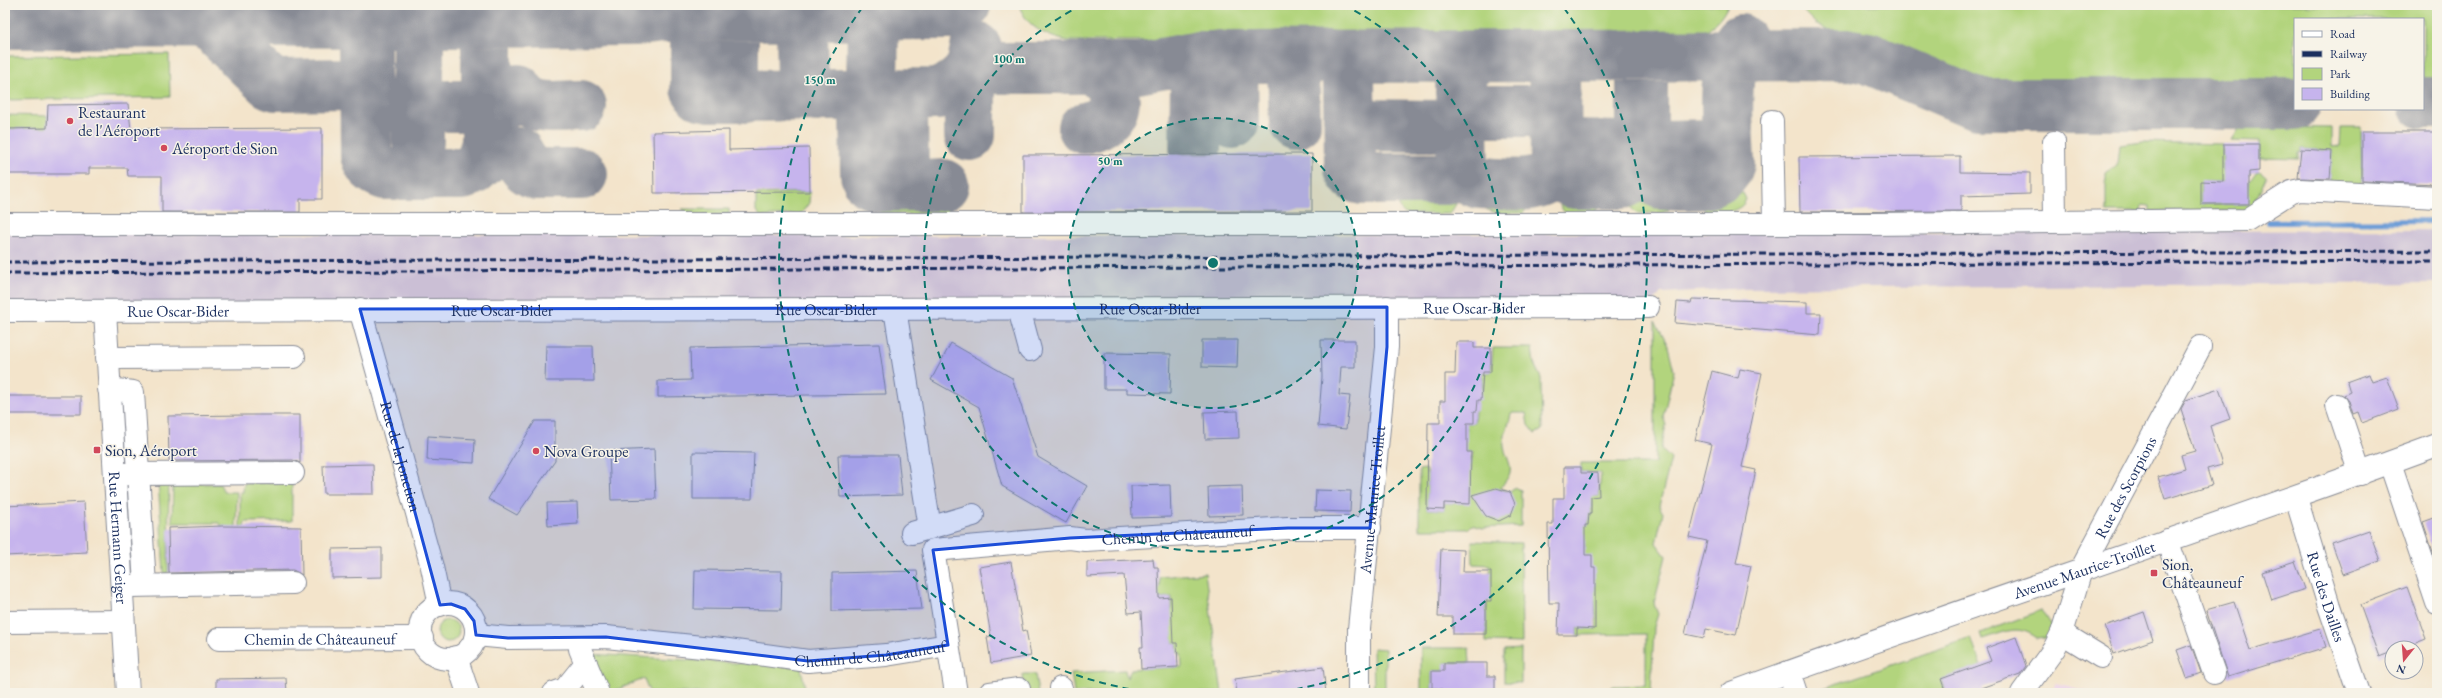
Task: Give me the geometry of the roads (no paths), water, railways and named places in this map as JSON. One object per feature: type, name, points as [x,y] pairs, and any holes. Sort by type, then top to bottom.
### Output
[{"type":"street","points":[[1772,121],[1774,223]]},
{"type":"street","points":[[2054,142],[2055,221]]},
{"type":"street","points":[[5,224],[1774,223],[2247,220],[2291,192],[2300,190],[2437,197]]},
{"type":"street","name":"Avenue Maurice-Troillet","points":[[1358,693],[1359,629],[1387,348],[1387,307]]},
{"type":"street","name":"Rue Oscar-Bider","points":[[5,310],[1648,307]]},
{"type":"street","name":"Rue de la Jonction","points":[[360,309],[432,567],[440,605]]},
{"type":"street","points":[[895,309],[921,531],[973,515]]},
{"type":"street","points":[[1020,309],[1030,350]]},
{"type":"street","name":"Rue Hermann Geiger","points":[[105,311],[128,693]]},
{"type":"street","name":"Rue des Scorpions","points":[[2022,693],[2054,649],[2062,633],[2081,570],[2200,347]]},
{"type":"street","points":[[107,358],[294,357]]},
{"type":"street","points":[[109,389],[133,392],[145,585]]},
{"type":"street","points":[[2337,405],[2360,474]]},
{"type":"street","name":"Avenue Maurice-Troillet","points":[[1731,693],[1767,687],[1790,672],[2167,540],[2296,498],[2437,445]]},
{"type":"street","points":[[2390,463],[2437,603]]},
{"type":"street","points":[[114,475],[138,473],[293,473]]},
{"type":"street","name":"Rue des Dailles","points":[[2296,498],[2329,606],[2359,693]]},
{"type":"street","name":"Chemin de Châteauneuf","points":[[476,635],[508,638],[606,637],[721,649],[808,661],[886,655],[948,645],[933,550],[1070,538],[1085,540],[1288,528],[1370,528]]},
{"type":"street","points":[[2167,540],[2214,673]]},
{"type":"street","points":[[121,586],[293,583]]},
{"type":"street","points":[[451,604],[465,609],[474,621],[476,635],[470,648],[456,657],[448,658],[436,656],[427,648],[422,638],[421,629],[424,618],[433,608],[440,605],[451,604]]},
{"type":"street","name":"Rue Hermann Geiger","points":[[5,622],[123,621]]},
{"type":"street","points":[[2062,633],[2100,657]]},
{"type":"street","name":"Chemin de Châteauneuf","points":[[219,640],[422,638]]},
{"type":"street","points":[[580,638],[580,649],[598,693]]},
{"type":"street","points":[[948,645],[956,693]]},
{"type":"street","points":[[456,657],[468,693]]},
{"type":"street","points":[[554,693],[565,689],[586,663]]},
{"type":"street","points":[[1790,672],[1796,693]]},
{"type":"street","points":[[990,693],[1019,689]]},
{"type":"waterway","points":[[2268,222],[2437,221]]},
{"type":"railway","points":[[5,262],[2437,251]]},
{"type":"railway","points":[[5,273],[2437,261]]},
{"type":"place","name":"Restaurant de l'Aéroport","points":[[70,121]]},
{"type":"place","name":"Aéroport de Sion","points":[[164,148]]},
{"type":"place","name":"Sion, Aéroport","points":[[97,450]]},
{"type":"place","name":"Nova Groupe","points":[[536,451]]},
{"type":"place","name":"Sion, Châteauneuf","points":[[2154,573]]}]
